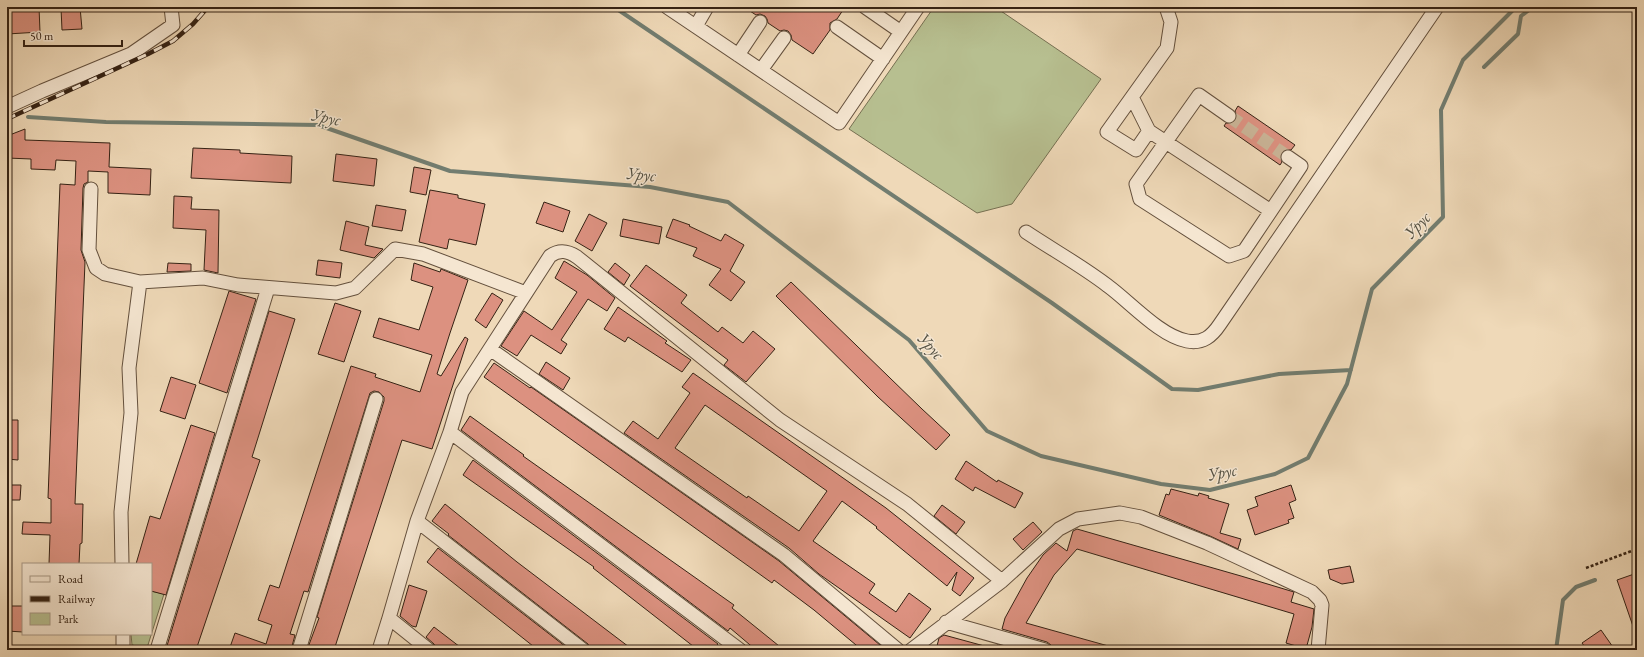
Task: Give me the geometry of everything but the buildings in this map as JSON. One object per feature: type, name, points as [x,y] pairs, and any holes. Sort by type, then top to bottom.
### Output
[{"type":"street","points":[[7,107],[131,54],[173,25],[171,7]]},
{"type":"street","points":[[667,7],[839,123],[918,7]]},
{"type":"street","points":[[696,26],[708,7]]},
{"type":"street","points":[[865,7],[901,32]]},
{"type":"street","points":[[1149,131],[1136,150],[1107,132],[1167,48],[1171,22],[1166,7]]},
{"type":"street","points":[[1026,232],[1107,285],[1166,332],[1186,341],[1197,342],[1209,338],[1229,312],[1437,7]]},
{"type":"street","points":[[738,55],[760,22]]},
{"type":"street","points":[[837,27],[883,59]]},
{"type":"street","points":[[761,70],[784,38]]},
{"type":"street","points":[[1229,116],[1199,95],[1136,184],[1140,199],[1230,256],[1244,251],[1301,166],[1288,157]]},
{"type":"street","points":[[1132,96],[1149,131],[1271,211]]},
{"type":"street","points":[[91,189],[89,250],[96,268],[105,274],[140,282],[203,278],[238,285],[336,293],[355,288],[395,249],[423,254],[526,292]]},
{"type":"street","points":[[379,650],[390,618],[417,521],[450,432],[462,392],[550,256],[556,252],[563,251],[571,253],[780,420],[906,504],[1002,581]]},
{"type":"street","points":[[122,563],[121,512],[131,413],[129,368],[140,282]]},
{"type":"street","points":[[157,650],[268,288]]},
{"type":"street","points":[[490,349],[784,555],[898,650]]},
{"type":"street","points":[[299,650],[376,399]]},
{"type":"street","points":[[450,432],[734,648]]},
{"type":"street","points":[[911,650],[1002,581],[1059,529],[1078,519],[1120,513],[1141,517],[1208,543],[1306,589],[1317,596],[1322,605],[1318,650]]},
{"type":"street","points":[[417,521],[583,650]]},
{"type":"street","points":[[390,618],[429,650]]},
{"type":"street","points":[[946,622],[1045,650]]},
{"type":"street","points":[[123,635],[123,650]]},
{"type":"path","points":[[1586,568],[1637,549]]},
{"type":"green space","points":[[934,7],[995,7],[1101,79],[1012,204],[977,213],[849,129]]},
{"type":"green space","points":[[152,591],[164,594],[152,632]]},
{"type":"green space","points":[[131,635],[151,635],[147,648],[132,645]]},
{"type":"waterway","points":[[614,7],[1052,303],[1172,389],[1198,390],[1279,374],[1351,370]]},
{"type":"waterway","name":"Урус","points":[[28,117],[106,122],[318,125],[450,171],[650,187],[728,202],[909,340],[987,431],[1041,456],[1161,484],[1210,490],[1275,474],[1308,458],[1347,384],[1372,289],[1443,217],[1441,110],[1463,60],[1516,7]]},
{"type":"waterway","points":[[1484,67],[1518,34],[1521,16],[1533,7]]},
{"type":"waterway","points":[[1556,650],[1563,600],[1576,587],[1595,580]]},
{"type":"tunnel","points":[[1229,116],[1288,157]]},
{"type":"railway","points":[[7,119],[173,41],[193,24],[208,7]]}]
